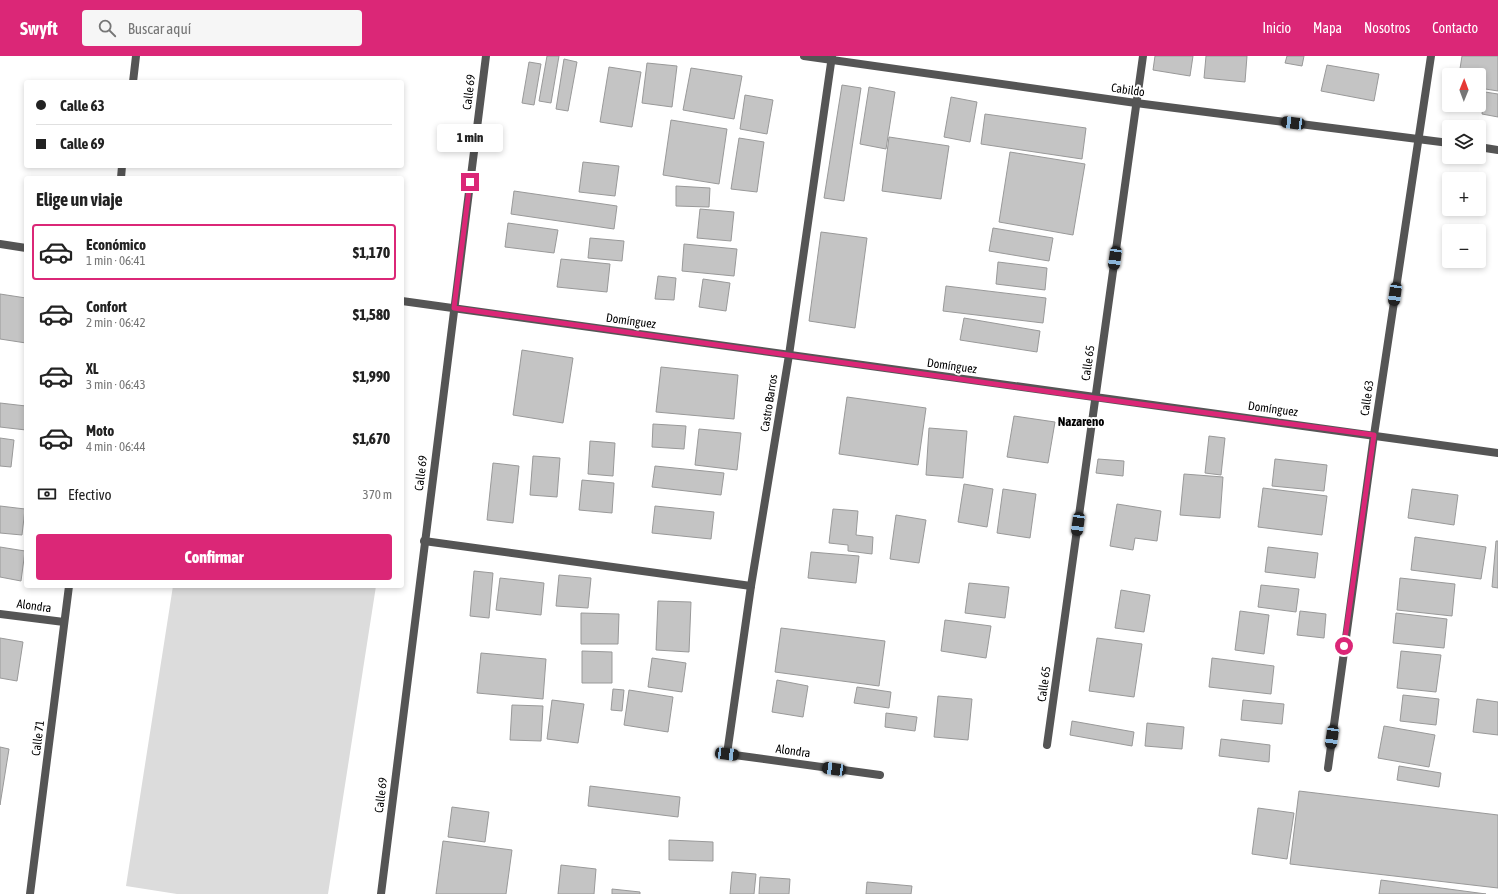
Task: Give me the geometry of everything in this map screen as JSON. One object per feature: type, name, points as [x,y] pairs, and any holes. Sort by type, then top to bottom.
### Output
[{"type":"street","points":[[133,80],[136,56]]},
{"type":"street","name":"Calle 69","points":[[381,894],[424,541],[486,56]]},
{"type":"street","name":"Cabildo","points":[[804,56],[832,58],[1136,103],[1442,142]]},
{"type":"street","name":"Calle 65","points":[[1047,745],[1143,56]]},
{"type":"street","name":"Calle 63","points":[[1328,768],[1374,435],[1431,56]]},
{"type":"street","name":"Castro Barros","points":[[727,754],[751,586],[789,355],[832,58]]},
{"type":"street","points":[[1486,148],[1498,150]]},
{"type":"street","points":[[0,244],[24,248]]},
{"type":"street","name":"Domínguez","points":[[404,301],[1498,453]]},
{"type":"street","points":[[424,541],[751,586]]},
{"type":"street","name":"Calle 71","points":[[30,894],[69,588]]},
{"type":"street","name":"Alondra","points":[[0,614],[64,622]]},
{"type":"street","name":"Alondra","points":[[727,754],[880,775]]},
{"type":"shaded area","points":[[173,588],[376,588],[328,894],[177,894],[126,886]]},
{"type":"building","points":[[547,56],[559,56],[551,103],[539,101]]},
{"type":"building","points":[[1155,56],[1193,56],[1190,76],[1153,70]]},
{"type":"building","points":[[1206,56],[1247,56],[1245,82],[1204,78]]},
{"type":"building","points":[[1287,56],[1304,56],[1302,66],[1285,63]]},
{"type":"building","points":[[1462,56],[1498,56],[1498,91],[1486,89],[1486,68],[1460,68]]},
{"type":"building","points":[[564,59],[577,62],[568,111],[556,109]]},
{"type":"building","points":[[529,62],[541,64],[534,105],[522,103]]},
{"type":"building","points":[[647,63],[677,66],[672,107],[642,103]]},
{"type":"building","points":[[1327,65],[1379,74],[1374,101],[1321,91]]},
{"type":"building","points":[[609,67],[641,72],[632,127],[600,122]]},
{"type":"building","points":[[691,68],[742,76],[734,119],[683,110]]},
{"type":"building","points":[[842,85],[861,88],[844,201],[824,198]]},
{"type":"building","points":[[869,87],[895,92],[886,149],[860,144]]},
{"type":"building","points":[[1486,92],[1498,94],[1498,117],[1482,114],[1482,112],[1486,112]]},
{"type":"building","points":[[745,95],[773,100],[767,134],[740,129]]},
{"type":"building","points":[[951,97],[977,102],[970,142],[944,137]]},
{"type":"building","points":[[985,114],[1086,128],[1082,159],[981,144]]},
{"type":"building","points":[[671,120],[727,129],[719,184],[663,175]]},
{"type":"building","points":[[889,137],[949,146],[941,199],[882,191]]},
{"type":"building","points":[[739,138],[764,142],[757,192],[731,189]]},
{"type":"building","points":[[1010,152],[1085,164],[1073,235],[999,222]]},
{"type":"building","points":[[583,162],[619,166],[615,196],[579,192]]},
{"type":"building","points":[[676,186],[710,188],[709,207],[676,206]]},
{"type":"building","points":[[514,191],[617,206],[614,229],[511,214]]},
{"type":"building","points":[[700,209],[734,212],[731,241],[697,238]]},
{"type":"building","points":[[508,223],[558,230],[554,253],[505,247]]},
{"type":"building","points":[[993,228],[1053,238],[1049,261],[989,251]]},
{"type":"building","points":[[821,232],[867,238],[855,328],[809,321]]},
{"type":"building","points":[[590,238],[624,241],[622,261],[588,258]]},
{"type":"building","points":[[684,244],[737,249],[734,276],[682,271]]},
{"type":"building","points":[[561,259],[610,264],[607,292],[557,287]]},
{"type":"building","points":[[998,262],[1047,268],[1045,290],[996,284]]},
{"type":"building","points":[[658,276],[676,278],[674,300],[655,299]]},
{"type":"building","points":[[703,279],[730,283],[726,311],[699,307]]},
{"type":"building","points":[[946,286],[1046,298],[1043,323],[943,311]]},
{"type":"building","points":[[0,294],[24,298],[24,343],[0,339]]},
{"type":"building","points":[[964,318],[1040,331],[1037,352],[960,340]]},
{"type":"building","points":[[522,350],[573,358],[563,423],[513,415]]},
{"type":"building","points":[[661,367],[738,375],[734,419],[656,412]]},
{"type":"building","points":[[847,397],[926,408],[918,465],[839,454]]},
{"type":"building","points":[[0,403],[24,406],[24,430],[0,427]]},
{"type":"building","points":[[1014,416],[1055,422],[1048,463],[1007,457]]},
{"type":"building","points":[[653,424],[686,426],[684,449],[652,447]]},
{"type":"building","points":[[929,428],[967,431],[963,478],[926,475]]},
{"type":"building","points":[[699,429],[741,433],[737,470],[695,465]]},
{"type":"building","points":[[1209,436],[1225,438],[1221,475],[1205,473]]},
{"type":"building","points":[[0,438],[14,440],[11,467],[0,466]]},
{"type":"building","points":[[590,441],[615,443],[613,476],[588,474]]},
{"type":"building","points":[[533,456],[560,458],[557,497],[530,495]]},
{"type":"building","points":[[1098,459],[1124,461],[1123,476],[1096,473]]},
{"type":"building","points":[[1275,459],[1327,465],[1324,491],[1272,486]]},
{"type":"building","points":[[493,463],[519,466],[513,523],[487,520]]},
{"type":"building","points":[[655,466],[724,473],[721,495],[652,487]]},
{"type":"building","points":[[1184,474],[1223,477],[1220,518],[1180,515]]},
{"type":"building","points":[[582,480],[614,483],[612,513],[579,510]]},
{"type":"building","points":[[964,484],[993,489],[987,527],[958,522]]},
{"type":"building","points":[[1263,488],[1327,496],[1322,535],[1258,527]]},
{"type":"building","points":[[1003,489],[1036,494],[1030,538],[997,533]]},
{"type":"building","points":[[1412,489],[1458,495],[1454,525],[1408,518]]},
{"type":"building","points":[[1117,504],[1161,511],[1157,541],[1135,538],[1133,550],[1110,546]]},
{"type":"building","points":[[0,506],[24,509],[22,535],[0,533]]},
{"type":"building","points":[[655,506],[714,512],[711,539],[652,533]]},
{"type":"building","points":[[833,509],[858,511],[856,535],[873,537],[872,554],[848,551],[848,545],[829,543]]},
{"type":"building","points":[[896,515],[926,520],[919,563],[890,559]]},
{"type":"building","points":[[1415,537],[1486,547],[1481,579],[1411,570]]},
{"type":"building","points":[[1496,541],[1498,541],[1498,588],[1492,587]]},
{"type":"building","points":[[0,547],[24,551],[21,581],[0,577]]},
{"type":"building","points":[[1268,547],[1318,553],[1315,578],[1265,572]]},
{"type":"building","points":[[811,552],[859,556],[856,583],[808,578]]},
{"type":"building","points":[[474,571],[493,573],[489,618],[470,616]]},
{"type":"building","points":[[559,575],[591,578],[588,608],[556,606]]},
{"type":"building","points":[[500,578],[544,583],[541,615],[496,610]]},
{"type":"building","points":[[1400,578],[1455,584],[1452,616],[1397,610]]},
{"type":"building","points":[[969,583],[1009,587],[1005,618],[965,613]]},
{"type":"building","points":[[1261,585],[1299,589],[1296,612],[1258,607]]},
{"type":"building","points":[[1121,590],[1150,595],[1144,632],[1115,628]]},
{"type":"building","points":[[658,601],[691,602],[689,652],[656,650]]},
{"type":"building","points":[[1240,611],[1269,615],[1264,654],[1235,650]]},
{"type":"building","points":[[1300,611],[1326,614],[1324,638],[1297,635]]},
{"type":"building","points":[[581,613],[619,614],[618,644],[581,644]]},
{"type":"building","points":[[1396,613],[1447,619],[1444,648],[1393,643]]},
{"type":"building","points":[[945,620],[991,626],[986,658],[941,651]]},
{"type":"building","points":[[781,628],[885,641],[879,686],[775,672]]},
{"type":"building","points":[[0,638],[23,642],[17,681],[0,678]]},
{"type":"building","points":[[1097,638],[1142,644],[1134,697],[1089,691]]},
{"type":"building","points":[[582,651],[612,652],[612,683],[582,683]]},
{"type":"building","points":[[1401,651],[1441,655],[1436,692],[1397,688]]},
{"type":"building","points":[[481,653],[546,659],[543,699],[477,693]]},
{"type":"building","points":[[652,658],[686,663],[682,692],[648,687]]},
{"type":"building","points":[[1212,658],[1274,666],[1271,694],[1209,687]]},
{"type":"building","points":[[777,680],[808,686],[803,717],[772,712]]},
{"type":"building","points":[[857,687],[891,692],[889,708],[854,703]]},
{"type":"building","points":[[613,689],[624,690],[622,711],[611,710]]},
{"type":"building","points":[[629,690],[673,697],[668,732],[624,725]]},
{"type":"building","points":[[1403,695],[1439,699],[1436,725],[1400,721]]},
{"type":"building","points":[[938,696],[972,699],[968,740],[934,737]]},
{"type":"building","points":[[1477,699],[1498,702],[1498,735],[1473,732]]},
{"type":"building","points":[[552,700],[584,704],[578,743],[547,739]]},
{"type":"building","points":[[1243,700],[1284,704],[1282,724],[1241,720]]},
{"type":"building","points":[[512,705],[543,706],[541,741],[510,740]]},
{"type":"building","points":[[886,713],[917,717],[915,731],[885,727]]},
{"type":"building","points":[[1072,721],[1134,732],[1132,746],[1070,735]]},
{"type":"building","points":[[1147,723],[1184,727],[1182,749],[1145,746]]},
{"type":"building","points":[[1384,726],[1435,735],[1429,767],[1378,758]]},
{"type":"building","points":[[1221,739],[1270,745],[1269,762],[1219,756]]},
{"type":"building","points":[[0,747],[9,749],[0,805]]},
{"type":"building","points":[[1399,766],[1441,773],[1439,787],[1397,780]]},
{"type":"building","points":[[590,786],[680,797],[678,817],[588,806]]},
{"type":"building","points":[[1299,791],[1498,815],[1498,888],[1290,864]]},
{"type":"building","points":[[452,807],[489,812],[485,842],[448,837]]},
{"type":"building","points":[[1258,808],[1294,813],[1287,859],[1252,854]]},
{"type":"building","points":[[669,840],[713,842],[713,861],[669,860]]},
{"type":"building","points":[[443,841],[512,850],[506,894],[436,894]]},
{"type":"building","points":[[561,865],[596,869],[594,894],[558,894]]},
{"type":"building","points":[[732,872],[756,874],[754,894],[730,894]]},
{"type":"building","points":[[760,877],[790,879],[789,894],[759,894]]},
{"type":"building","points":[[1381,880],[1486,894],[1379,894]]},
{"type":"building","points":[[867,882],[912,886],[911,894],[866,894]]},
{"type":"building","points":[[612,889],[640,892],[640,894],[612,894]]},
{"type":"district","name":"Nazareno","points":[[1081,421]]},
{"type":"route","points":[[470,182],[454,308],[1095,398],[1374,435],[1344,646]]}]
